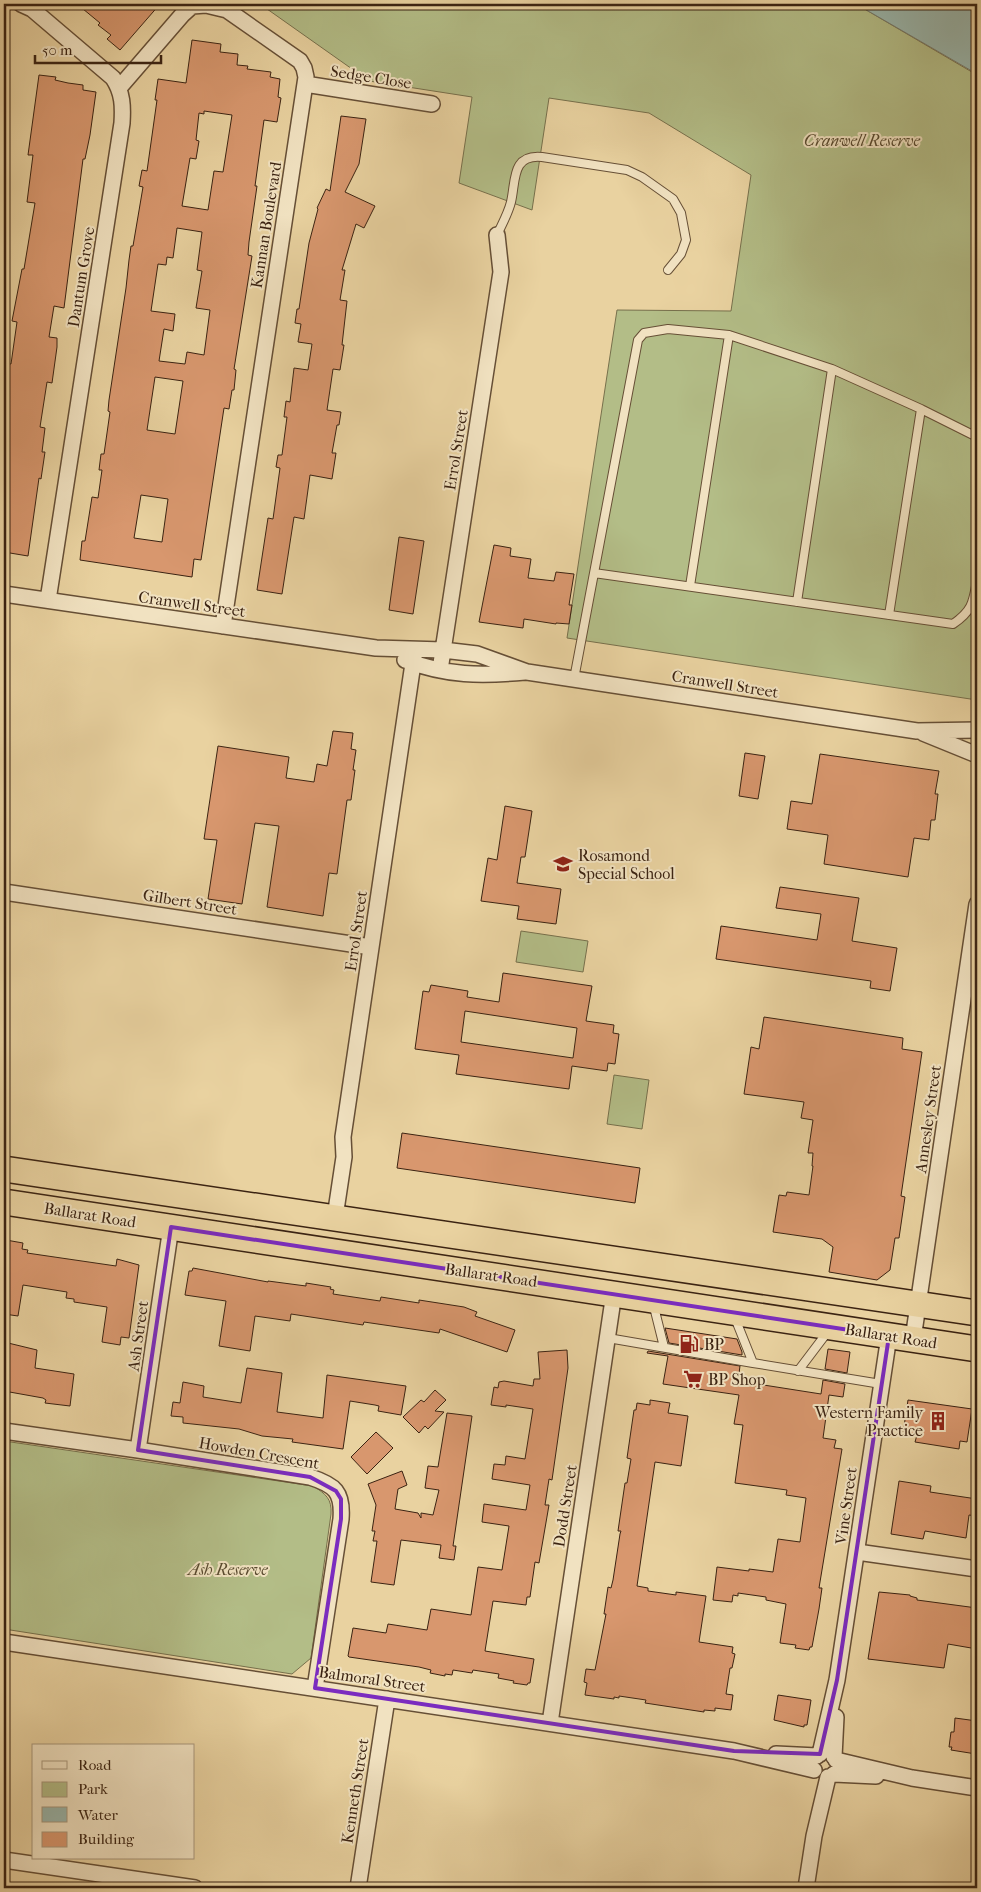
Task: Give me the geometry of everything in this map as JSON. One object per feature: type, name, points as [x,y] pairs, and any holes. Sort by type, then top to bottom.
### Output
[{"type":"highway","name":"Ballarat Road","points":[[4,1169],[977,1314]]},
{"type":"highway","name":"Ballarat Road","points":[[4,1202],[977,1349]]},
{"type":"street","points":[[22,4],[32,9],[113,78],[120,88]]},
{"type":"street","name":"Kannan Boulevard","points":[[120,88],[182,14],[192,5],[206,5],[227,10],[300,61],[306,77],[223,626]]},
{"type":"street","name":"Sedge Close","points":[[305,84],[432,104]]},
{"type":"street","name":"Dantum Grove","points":[[48,600],[122,123],[123,106],[120,88]]},
{"type":"street","name":"Errol Street","points":[[440,670],[501,272],[497,235]]},
{"type":"street","name":"Cranwell Street","points":[[4,594],[376,648],[414,656],[440,670],[470,675],[527,672]]},
{"type":"street","name":"Cranwell Street","points":[[414,656],[443,650],[477,654],[527,672],[917,731],[977,730]]},
{"type":"street","name":"Errol Street","points":[[335,1217],[344,1157],[343,1137],[414,656]]},
{"type":"street","name":"Cranwell Street","points":[[917,731],[977,755]]},
{"type":"street","name":"Gilbert Street","points":[[4,892],[372,947]]},
{"type":"street","name":"Annesley Street","points":[[901,1337],[918,1304],[977,904]]},
{"type":"street","name":"Ash Street","points":[[138,1450],[171,1227]]},
{"type":"street","name":"Dodd Street","points":[[550,1724],[614,1293]]},
{"type":"street","name":"Vine Street","points":[[806,1888],[881,1384],[901,1337]]},
{"type":"street","name":"Howden Crescent","points":[[4,1431],[310,1477],[329,1485],[341,1499],[341,1519],[315,1688]]},
{"type":"street","points":[[857,1552],[977,1570]]},
{"type":"street","name":"Balmoral Street","points":[[4,1642],[977,1788]]},
{"type":"street","name":"Kenneth Street","points":[[358,1888],[387,1699]]},
{"type":"street","points":[[4,1860],[195,1888]]},
{"type":"lane","points":[[497,235],[511,201],[514,174],[523,161],[542,157],[627,170],[642,176],[673,199],[681,213],[686,240],[681,254],[668,270]]},
{"type":"lane","points":[[574,679],[638,340],[644,333],[668,329],[729,335],[832,369],[921,409],[977,437]]},
{"type":"lane","points":[[690,586],[729,335]]},
{"type":"lane","points":[[797,602],[832,369]]},
{"type":"lane","points":[[889,615],[921,409]]},
{"type":"lane","points":[[594,573],[953,624],[964,616],[973,605],[977,581]]},
{"type":"lane","points":[[652,1299],[664,1347]]},
{"type":"lane","points":[[732,1311],[753,1363]]},
{"type":"lane","points":[[798,1371],[832,1326]]},
{"type":"lane","points":[[608,1338],[881,1384]]},
{"type":"highlighted area","points":[[171,1227],[889,1336],[837,1680],[820,1754],[734,1751],[315,1688],[341,1519],[341,1499],[336,1491],[310,1477],[138,1450]]},
{"type":"green space","name":"Cranwell Reserve","points":[[260,4],[856,4],[977,75],[977,700],[567,638],[617,310],[731,311],[751,175],[649,113],[549,98],[532,210],[459,183],[472,97],[369,81]]},
{"type":"green space","points":[[521,931],[588,941],[583,972],[516,962]]},
{"type":"green space","points":[[614,1075],[649,1080],[642,1129],[607,1124]]},
{"type":"green space","name":"Ash Reserve","points":[[4,1441],[313,1486],[318,1489],[325,1494],[329,1501],[331,1514],[311,1658],[292,1674],[4,1629]]},
{"type":"water","points":[[856,4],[977,4],[977,74]]},
{"type":"building","points":[[77,4],[160,4],[120,50],[107,39],[111,35],[98,25],[100,23]]},
{"type":"building","points":[[192,40],[221,44],[220,52],[238,54],[237,65],[248,66],[247,69],[271,72],[270,77],[280,79],[278,97],[281,98],[277,122],[264,120],[249,242],[248,255],[252,256],[234,369],[236,370],[234,390],[232,390],[229,409],[224,408],[201,560],[194,559],[192,577],[80,560],[82,541],[85,541],[92,497],[98,498],[102,470],[99,470],[101,454],[104,454],[110,412],[108,411],[109,400],[131,246],[133,246],[143,187],[139,186],[142,170],[147,171],[157,100],[155,100],[158,79],[186,83]],"holes":[[[204,111],[232,115],[223,172],[214,171],[208,210],[182,206],[190,158],[196,159],[199,141],[196,140],[199,113],[204,114]],[[177,228],[202,232],[197,270],[202,271],[196,308],[210,310],[204,355],[187,352],[185,364],[159,361],[164,329],[173,331],[175,314],[151,311],[158,264],[166,265],[167,257],[173,258]],[[155,377],[183,381],[175,434],[147,430]],[[141,495],[168,499],[162,542],[134,538]]]},
{"type":"building","points":[[39,75],[56,77],[55,80],[83,85],[83,90],[96,92],[90,135],[85,159],[83,159],[64,308],[54,306],[49,337],[57,338],[57,347],[52,383],[47,382],[40,427],[45,428],[42,452],[45,452],[41,479],[39,478],[28,556],[4,552],[4,453],[8,426],[4,421],[4,363],[11,364],[17,322],[12,321],[22,269],[24,269],[35,203],[27,202],[33,155],[28,155]]},
{"type":"building","points":[[341,116],[366,119],[359,164],[345,192],[375,206],[364,228],[356,224],[342,270],[345,270],[340,300],[347,301],[342,345],[344,345],[340,370],[333,369],[327,410],[341,412],[332,453],[336,453],[332,479],[310,475],[304,519],[294,517],[282,594],[257,590],[268,518],[273,519],[280,468],[276,467],[278,455],[282,455],[287,417],[284,417],[286,401],[290,402],[294,368],[308,370],[312,344],[298,342],[301,324],[295,323],[317,208],[326,189],[330,191]]},
{"type":"building","points":[[399,537],[424,541],[413,614],[389,610]]},
{"type":"building","points":[[494,545],[511,548],[510,556],[531,559],[528,578],[554,581],[556,572],[574,574],[569,605],[572,605],[569,624],[524,619],[523,628],[479,622]]},
{"type":"building","points":[[333,731],[353,733],[351,749],[356,750],[353,770],[355,770],[351,800],[347,800],[337,874],[329,873],[323,916],[267,907],[279,826],[255,823],[242,904],[208,899],[217,840],[204,839],[218,746],[289,757],[286,778],[314,782],[317,764],[327,766]]},
{"type":"building","points":[[745,753],[765,756],[758,799],[739,796]]},
{"type":"building","points":[[820,754],[939,771],[935,794],[938,794],[935,820],[931,820],[929,840],[914,838],[908,877],[824,864],[828,835],[787,829],[791,801],[812,804]]},
{"type":"building","points":[[505,806],[532,811],[525,857],[521,857],[517,883],[561,889],[556,924],[517,919],[519,906],[481,901],[488,858],[497,860]]},
{"type":"building","points":[[780,887],[859,898],[852,941],[897,948],[890,991],[870,988],[871,981],[716,959],[721,926],[817,940],[821,914],[776,908]]},
{"type":"building","points":[[503,973],[592,986],[586,1021],[614,1025],[613,1033],[619,1034],[615,1064],[608,1063],[607,1071],[572,1066],[569,1089],[456,1074],[459,1055],[415,1049],[423,991],[429,992],[431,985],[468,991],[467,997],[499,1002]],"holes":[[[465,1011],[577,1028],[573,1058],[461,1042]]]},
{"type":"building","points":[[764,1017],[903,1038],[902,1049],[922,1052],[901,1196],[905,1197],[899,1238],[895,1238],[890,1270],[877,1280],[829,1272],[833,1247],[822,1239],[773,1232],[779,1195],[786,1196],[787,1192],[809,1195],[813,1153],[808,1153],[813,1120],[801,1118],[804,1102],[744,1094],[751,1047],[759,1049]]},
{"type":"building","points":[[402,1133],[640,1168],[635,1203],[397,1168]]},
{"type":"building","points":[[6,1240],[23,1243],[22,1249],[28,1250],[27,1253],[116,1266],[117,1259],[139,1265],[129,1338],[121,1337],[120,1345],[102,1342],[107,1307],[74,1302],[74,1299],[66,1298],[67,1292],[23,1285],[18,1316],[4,1314],[4,1244],[6,1245]]},
{"type":"building","points":[[193,1268],[268,1282],[306,1286],[306,1283],[331,1287],[330,1289],[334,1290],[333,1294],[380,1301],[381,1297],[419,1303],[419,1300],[464,1307],[477,1312],[475,1316],[515,1330],[507,1352],[440,1329],[439,1333],[364,1322],[363,1325],[291,1314],[290,1321],[255,1316],[250,1351],[219,1346],[226,1301],[185,1295],[189,1271],[192,1271]]},
{"type":"building","points":[[665,1328],[737,1339],[742,1355],[669,1343]]},
{"type":"building","points":[[4,1342],[37,1350],[35,1368],[74,1374],[70,1406],[45,1403],[46,1400],[43,1398],[4,1391]]},
{"type":"building","points":[[828,1349],[850,1352],[847,1373],[825,1369]]},
{"type":"building","points":[[567,1350],[568,1368],[552,1480],[549,1479],[545,1505],[549,1505],[539,1563],[535,1562],[530,1597],[527,1597],[526,1605],[493,1601],[485,1651],[534,1659],[530,1683],[527,1685],[513,1683],[514,1681],[498,1678],[499,1674],[473,1670],[472,1673],[453,1670],[452,1675],[445,1674],[445,1676],[430,1673],[431,1670],[419,1667],[349,1657],[353,1628],[386,1633],[388,1624],[427,1630],[431,1609],[471,1615],[478,1567],[502,1570],[509,1526],[482,1522],[484,1504],[526,1510],[530,1485],[492,1479],[494,1464],[505,1465],[506,1456],[525,1459],[533,1409],[491,1405],[494,1387],[498,1388],[499,1382],[504,1381],[533,1386],[534,1379],[540,1379],[538,1352]]},
{"type":"building","points":[[648,1351],[740,1366],[738,1381],[821,1394],[823,1380],[845,1384],[843,1397],[829,1395],[823,1438],[836,1440],[834,1448],[842,1449],[819,1588],[822,1588],[819,1609],[812,1647],[809,1650],[795,1648],[796,1645],[780,1643],[786,1604],[766,1600],[766,1597],[738,1593],[738,1596],[733,1595],[732,1602],[713,1600],[717,1567],[773,1572],[778,1539],[800,1542],[806,1498],[786,1495],[787,1490],[735,1483],[743,1425],[734,1424],[739,1395],[663,1384],[668,1356],[647,1353]]},
{"type":"building","points":[[247,1368],[282,1373],[277,1412],[323,1418],[327,1375],[406,1386],[401,1415],[378,1411],[379,1406],[350,1401],[343,1449],[292,1442],[293,1439],[262,1436],[239,1429],[183,1423],[183,1417],[171,1416],[173,1402],[180,1403],[183,1382],[204,1386],[203,1397],[241,1403]]},
{"type":"building","points":[[435,1390],[446,1400],[435,1411],[444,1412],[428,1429],[425,1426],[419,1433],[403,1417],[421,1400],[424,1402]]},
{"type":"building","points":[[650,1400],[670,1403],[668,1413],[688,1416],[681,1466],[655,1462],[637,1586],[648,1588],[648,1591],[676,1595],[676,1592],[706,1596],[699,1642],[733,1647],[732,1653],[735,1654],[732,1668],[730,1668],[726,1694],[733,1695],[731,1710],[715,1708],[715,1711],[704,1710],[704,1712],[645,1703],[646,1700],[619,1696],[619,1698],[614,1697],[614,1699],[585,1695],[587,1683],[584,1682],[586,1669],[595,1670],[606,1614],[604,1614],[608,1587],[611,1588],[613,1580],[621,1531],[618,1531],[625,1483],[627,1483],[631,1459],[627,1458],[634,1410],[636,1410],[637,1403],[650,1405]]},
{"type":"building","name":"Western Family Practice","points":[[908,1400],[972,1409],[967,1442],[960,1441],[959,1449],[915,1442],[917,1435],[903,1433]]},
{"type":"building","points":[[447,1413],[472,1416],[453,1546],[456,1546],[454,1560],[439,1558],[441,1545],[401,1540],[394,1585],[371,1582],[377,1541],[373,1541],[375,1531],[372,1531],[376,1505],[368,1484],[402,1471],[407,1485],[398,1489],[395,1509],[418,1513],[421,1518],[421,1513],[433,1515],[439,1490],[425,1488],[428,1466],[438,1467]]},
{"type":"building","points":[[376,1432],[393,1448],[367,1474],[351,1457]]},
{"type":"building","points":[[899,1481],[931,1486],[930,1492],[977,1499],[977,1516],[969,1515],[966,1538],[925,1531],[923,1539],[891,1534]]},
{"type":"building","points":[[879,1592],[910,1595],[917,1598],[917,1600],[977,1608],[977,1649],[948,1644],[944,1668],[868,1659]]},
{"type":"building","points":[[778,1695],[811,1700],[807,1725],[804,1725],[804,1727],[774,1720]]},
{"type":"building","points":[[955,1718],[977,1721],[976,1754],[951,1750],[952,1747],[949,1747],[951,1732],[954,1732]]},
{"type":"place","name":"Rosamond Special School","points":[[563,864]]},
{"type":"place","name":"BP","points":[[689,1344]]},
{"type":"place","name":"BP Shop","points":[[693,1379]]},
{"type":"place","name":"Western Family Practice","points":[[938,1421]]}]
